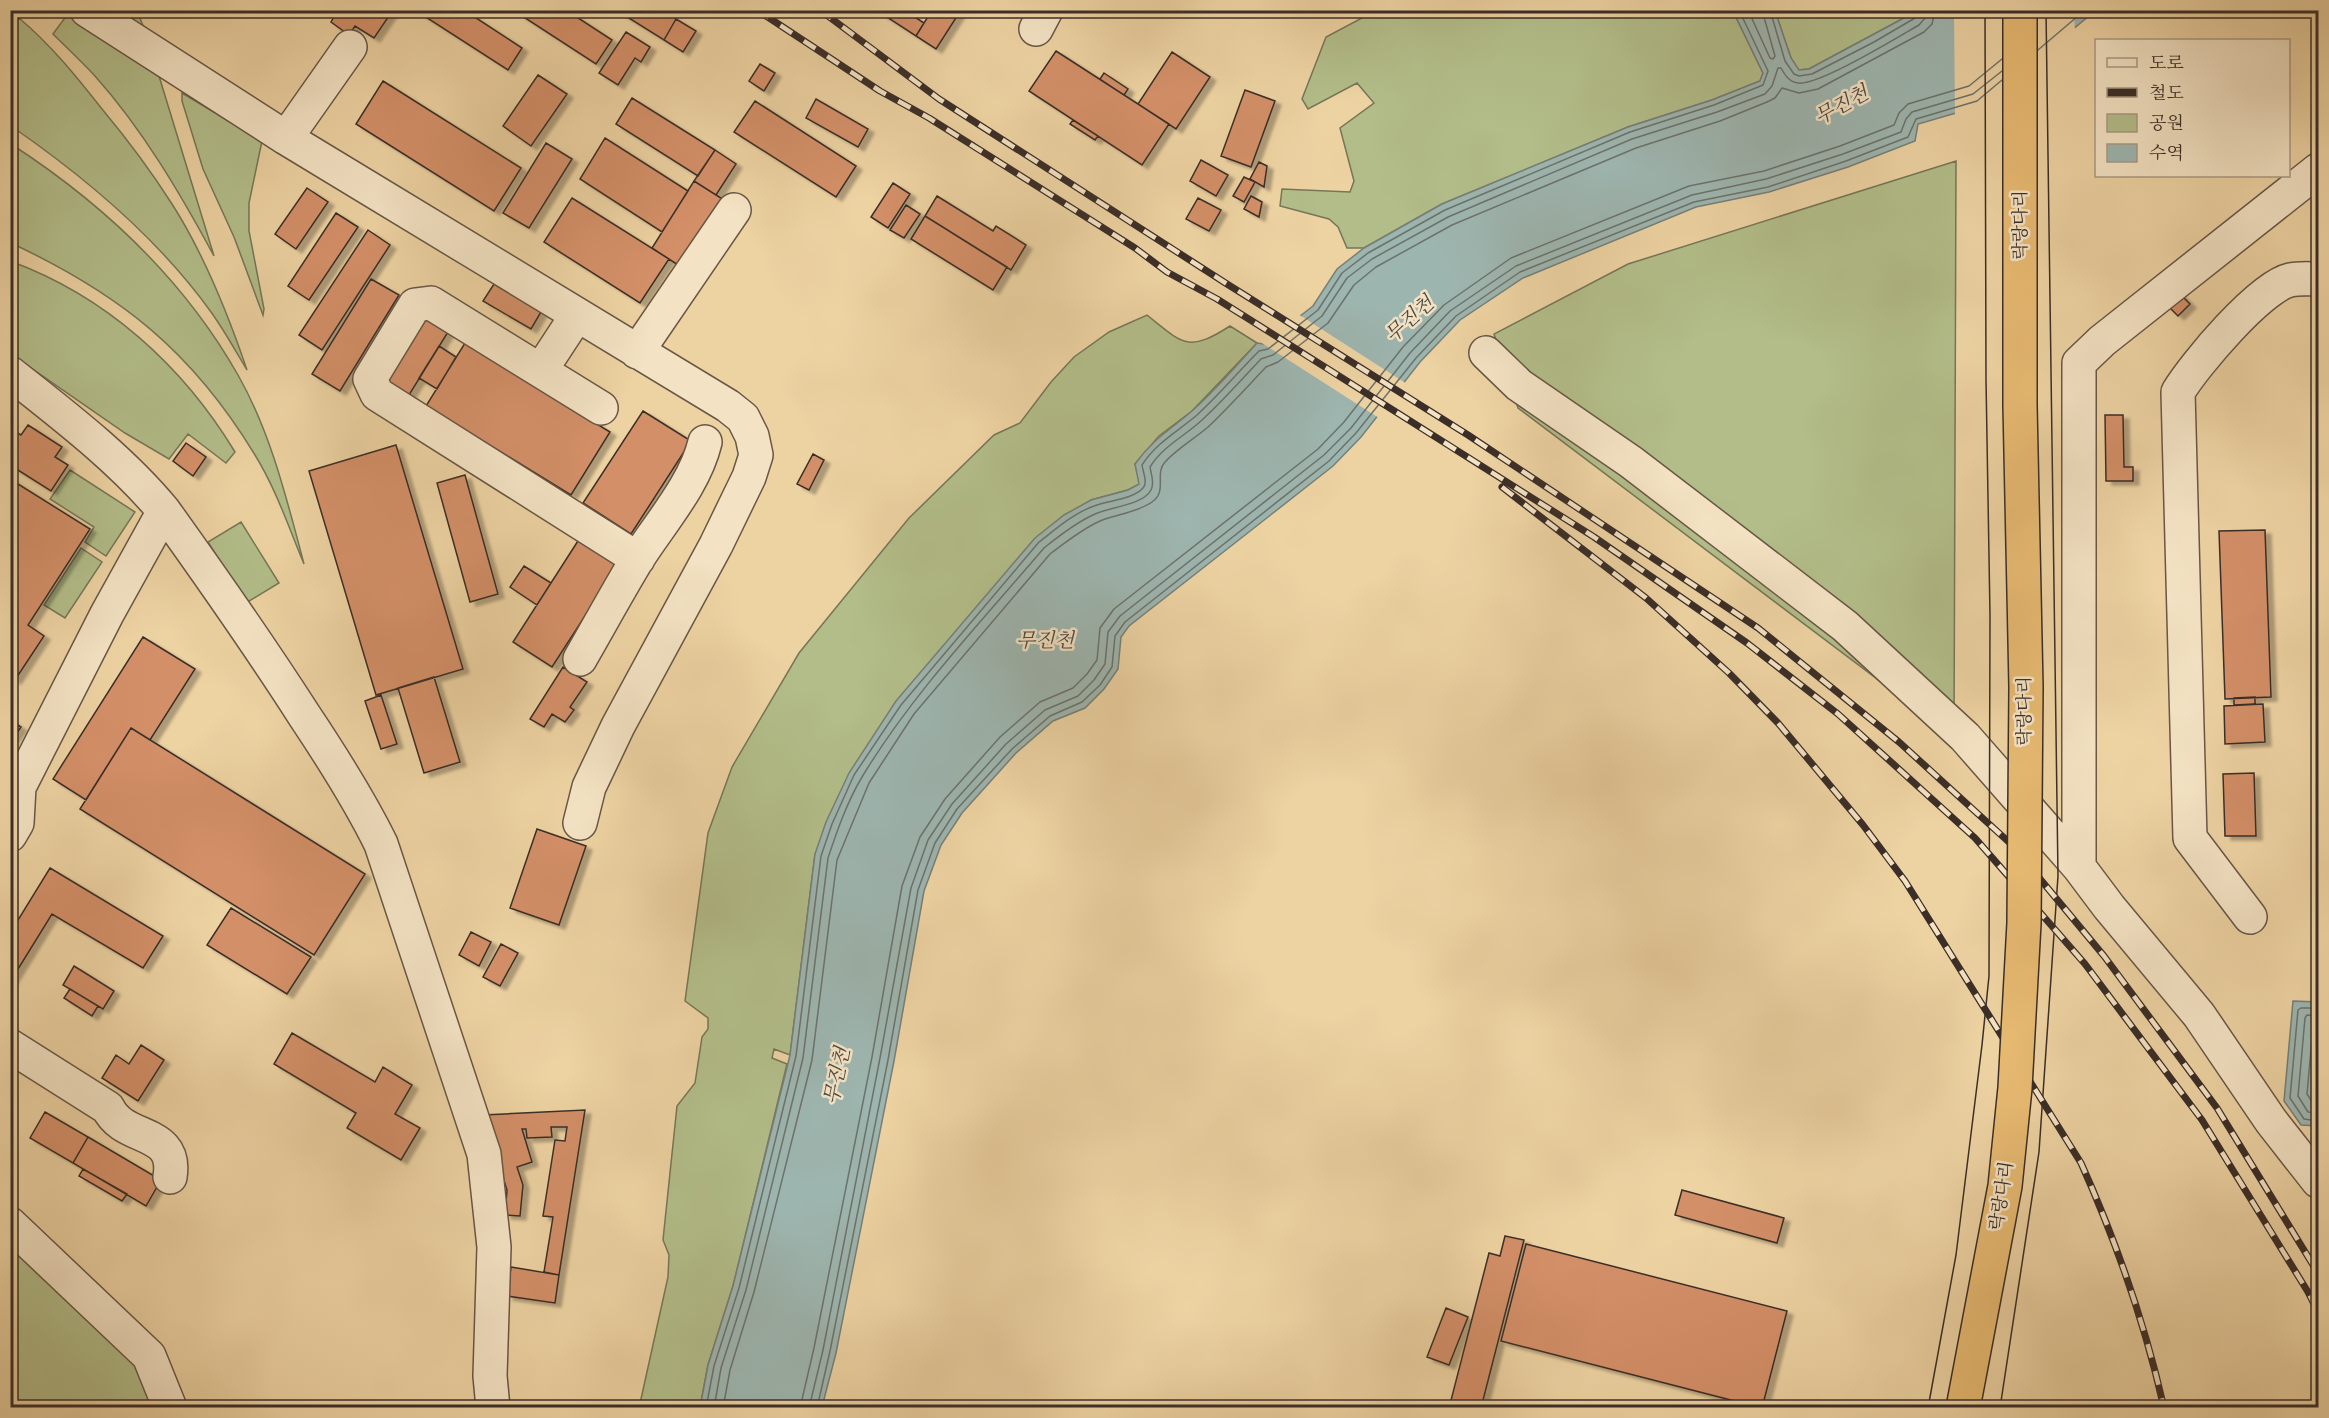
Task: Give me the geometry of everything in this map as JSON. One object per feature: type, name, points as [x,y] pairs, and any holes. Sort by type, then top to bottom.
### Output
[{"type":"main road","name":"락랑다리","points":[[1963,1407],[2005,1186],[2015,1088],[2024,923],[2026,687],[2020,405],[2020,10]]},
{"type":"street","points":[[87,10],[286,138],[728,406],[743,418],[752,436],[756,455],[749,477],[716,545],[618,726],[589,787],[580,823]]},
{"type":"street","points":[[286,138],[350,47]]},
{"type":"street","points":[[2079,867],[2079,363],[2102,341],[2319,170]]},
{"type":"street","points":[[637,352],[734,210]]},
{"type":"street","points":[[2250,917],[2190,838],[2178,392],[2192,369],[2262,295],[2289,280],[2319,279]]},
{"type":"street","points":[[602,408],[431,303],[415,304],[370,379],[377,394],[638,559]]},
{"type":"street","points":[[541,370],[577,315]]},
{"type":"street","points":[[1486,353],[1519,385],[1631,462],[1845,626],[1965,737],[2079,867],[2109,907],[2199,1015],[2271,1121],[2319,1181]]},
{"type":"street","points":[[10,373],[65,416],[149,493],[164,512],[269,661],[343,774],[366,812],[381,844],[484,1154],[494,1247],[490,1376],[493,1407]]},
{"type":"street","points":[[580,659],[638,559],[682,491],[702,455],[705,442]]},
{"type":"street","points":[[13,825],[19,787],[107,614],[164,512]]},
{"type":"street","points":[[10,1046],[108,1108],[112,1118],[165,1147],[171,1155],[170,1177]]},
{"type":"street","points":[[10,1224],[149,1356],[170,1407]]},
{"type":"green space","points":[[105,11],[137,11],[148,38]]},
{"type":"green space","points":[[1375,11],[1733,11],[1763,73],[1760,81],[1712,100],[1628,127],[1442,204],[1364,248],[1347,248],[1338,227],[1329,219],[1280,206],[1282,189],[1350,192],[1354,181],[1340,128],[1374,103],[1357,83],[1308,109],[1302,99],[1326,37]]},
{"type":"green space","points":[[1775,11],[1917,11],[1809,69],[1798,70],[1791,58]]},
{"type":"green space","points":[[67,15],[159,76],[214,256],[145,140],[95,76],[53,34]]},
{"type":"green space","points":[[19,18],[83,85],[156,179],[195,243],[232,327],[247,370],[211,312],[168,259],[144,234],[66,166],[11,126],[11,33]]},
{"type":"green space","points":[[182,93],[262,141],[249,203],[249,231],[264,309],[263,315],[234,237],[203,169],[182,101]]},
{"type":"green space","points":[[11,144],[45,167],[109,218],[138,246],[193,307],[238,375],[260,420],[277,467],[304,564],[263,468],[231,418],[206,385],[150,329],[119,305],[50,262],[11,243]]},
{"type":"green space","points":[[1956,161],[1954,737],[1518,408],[1494,334],[1628,264]]},
{"type":"green space","points":[[10,261],[78,294],[110,314],[139,337],[191,391],[214,421],[235,452],[226,463],[188,434],[169,459],[125,433],[11,354]]},
{"type":"green space","points":[[1147,315],[1169,333],[1186,342],[1204,340],[1230,326],[1257,343],[1192,411],[1159,436],[1135,464],[1140,484],[1128,490],[1091,500],[815,854],[790,1055],[774,1049],[772,1058],[787,1064],[733,1286],[708,1365],[700,1407],[639,1408],[668,1277],[669,1255],[663,1240],[677,1106],[695,1083],[702,1037],[708,1029],[708,1018],[685,1001],[708,833],[732,767],[799,653],[909,518],[994,435],[1020,423],[1051,382],[1074,357],[1109,332]]},
{"type":"green space","points":[[70,470],[135,512],[106,556],[85,542],[94,527],[50,499]]},
{"type":"green space","points":[[241,522],[279,583],[246,603],[208,542]]},
{"type":"green space","points":[[81,548],[102,562],[65,618],[44,605]]},
{"type":"green space","points":[[10,1233],[127,1348],[153,1407],[11,1407]]},
{"type":"water","name":"무진천","points":[[1733,11],[1775,11],[1791,58],[1799,70],[1809,69],[1917,11],[2095,11],[1980,106],[1918,124],[1915,141],[1848,167],[1769,192],[1696,207],[1523,278],[1460,320],[1420,362],[1361,437],[1333,466],[1129,626],[1121,637],[1118,669],[1104,689],[1085,708],[1053,721],[1016,753],[962,813],[941,845],[924,891],[894,1061],[836,1353],[822,1407],[700,1408],[708,1365],[733,1286],[790,1055],[815,854],[826,822],[849,773],[896,701],[1035,538],[1064,515],[1091,500],[1128,490],[1139,484],[1135,464],[1149,448],[1201,403],[1257,343],[1264,344],[1313,306],[1337,269],[1364,248],[1442,204],[1628,127],[1712,100],[1760,81],[1763,73]]},
{"type":"water","points":[[2293,1001],[2318,1002],[2318,1126],[2301,1125],[2284,1101]]},
{"type":"pier","points":[[1954,11],[2074,11],[2075,31],[1982,109],[1955,117]]},
{"type":"pier","points":[[1298,314],[1407,384],[1379,418],[1257,340],[1263,341]]},
{"type":"building","points":[[332,10],[393,10],[374,38],[355,26],[349,35],[331,22],[336,13]]},
{"type":"building","points":[[423,10],[464,10],[522,48],[508,70],[421,14]]},
{"type":"building","points":[[521,10],[566,10],[612,40],[596,64],[519,14]]},
{"type":"building","points":[[616,10],[663,10],[676,19],[664,40]]},
{"type":"building","points":[[876,10],[912,10],[910,14],[924,23],[916,36]]},
{"type":"building","points":[[932,10],[961,10],[936,49],[916,36]]},
{"type":"building","points":[[676,19],[696,31],[683,52],[664,40]]},
{"type":"building","points":[[626,32],[650,47],[641,62],[635,58],[618,85],[599,73]]},
{"type":"building","points":[[1056,51],[1169,124],[1142,165],[1029,91]]},
{"type":"building","points":[[1172,52],[1210,77],[1176,129],[1138,104]]},
{"type":"building","points":[[760,64],[775,73],[764,91],[749,81]]},
{"type":"building","points":[[1104,73],[1128,89],[1124,95],[1100,79]]},
{"type":"building","points":[[538,75],[567,94],[531,146],[503,126]]},
{"type":"building","points":[[383,81],[521,168],[494,211],[356,124]]},
{"type":"building","points":[[1245,90],[1275,101],[1251,167],[1221,156]]},
{"type":"building","points":[[632,98],[715,150],[698,176],[616,124]]},
{"type":"building","points":[[816,99],[868,129],[858,147],[806,118]]},
{"type":"building","points":[[755,101],[856,166],[836,197],[734,132]]},
{"type":"building","points":[[1073,120],[1098,136],[1095,140],[1070,124]]},
{"type":"building","points":[[605,138],[688,191],[662,232],[580,179]]},
{"type":"building","points":[[546,143],[572,159],[529,228],[503,213]]},
{"type":"building","points":[[715,150],[736,164],[716,195],[694,181]]},
{"type":"building","points":[[1201,160],[1228,175],[1216,196],[1190,181]]},
{"type":"building","points":[[1259,162],[1267,166],[1264,187],[1250,179]]},
{"type":"building","points":[[1244,177],[1255,182],[1244,202],[1233,196]]},
{"type":"building","points":[[694,181],[724,200],[681,267],[652,248]]},
{"type":"building","points":[[893,183],[910,194],[888,228],[871,217]]},
{"type":"building","points":[[307,188],[328,202],[296,249],[275,234]]},
{"type":"building","points":[[937,196],[993,231],[996,226],[1026,245],[1011,270],[925,216]]},
{"type":"building","points":[[1251,196],[1262,202],[1259,217],[1244,209]]},
{"type":"building","points":[[572,198],[669,259],[640,303],[544,242]]},
{"type":"building","points":[[1198,198],[1221,210],[1209,231],[1186,219]]},
{"type":"building","points":[[906,205],[920,214],[904,238],[890,230]]},
{"type":"building","points":[[336,213],[358,227],[309,300],[288,286]]},
{"type":"building","points":[[925,216],[1007,267],[993,290],[911,239]]},
{"type":"building","points":[[368,230],[390,245],[322,350],[299,335]]},
{"type":"building","points":[[371,279],[399,295],[340,391],[312,374]]},
{"type":"building","points":[[494,284],[541,312],[531,329],[483,301]]},
{"type":"building","points":[[2176,290],[2190,304],[2178,316],[2164,302]]},
{"type":"building","points":[[424,317],[448,332],[409,395],[385,381]]},
{"type":"building","points":[[465,343],[610,432],[571,495],[426,406]]},
{"type":"building","points":[[439,346],[456,357],[437,389],[419,378]]},
{"type":"building","points":[[643,411],[691,441],[631,534],[583,503]]},
{"type":"building","points":[[2105,415],[2123,415],[2124,467],[2133,467],[2133,481],[2106,481]]},
{"type":"building","points":[[28,425],[62,447],[55,457],[68,465],[51,491],[10,465],[10,429],[21,435]]},
{"type":"building","points":[[186,443],[206,457],[193,476],[173,461]]},
{"type":"building","points":[[396,445],[463,669],[376,695],[309,471]]},
{"type":"building","points":[[813,454],[824,460],[809,490],[797,484]]},
{"type":"building","points":[[465,475],[498,594],[470,602],[437,483]]},
{"type":"building","points":[[10,479],[90,529],[28,625],[44,636],[15,680],[10,677]]},
{"type":"building","points":[[585,530],[620,562],[552,667],[513,642]]},
{"type":"building","points":[[2265,530],[2271,697],[2225,699],[2219,531]]},
{"type":"building","points":[[524,566],[551,583],[537,605],[510,587]]},
{"type":"building","points":[[143,637],[195,669],[150,740],[131,728],[86,800],[53,779]]},
{"type":"building","points":[[563,667],[587,682],[570,707],[574,710],[565,722],[552,714],[544,727],[530,719]]},
{"type":"building","points":[[434,677],[460,762],[424,773],[398,688]]},
{"type":"building","points":[[381,695],[397,744],[381,749],[365,701]]},
{"type":"building","points":[[2255,697],[2255,704],[2234,705],[2234,698]]},
{"type":"building","points":[[2263,704],[2265,742],[2225,744],[2224,706]]},
{"type":"building","points":[[10,720],[21,727],[10,743]]},
{"type":"building","points":[[131,728],[365,874],[314,955],[80,809]]},
{"type":"building","points":[[2254,773],[2256,836],[2225,836],[2223,774]]},
{"type":"building","points":[[537,829],[586,846],[559,925],[510,908]]},
{"type":"building","points":[[50,868],[163,936],[143,968],[52,914],[10,982],[10,933]]},
{"type":"building","points":[[231,908],[311,957],[287,994],[207,945]]},
{"type":"building","points":[[471,932],[491,942],[479,966],[459,955]]},
{"type":"building","points":[[501,944],[518,953],[500,986],[483,977]]},
{"type":"building","points":[[74,966],[114,991],[103,1009],[63,985]]},
{"type":"building","points":[[70,989],[98,1006],[92,1016],[64,998]]},
{"type":"building","points":[[292,1033],[375,1082],[383,1067],[412,1085],[395,1114],[420,1128],[401,1160],[347,1128],[356,1113],[274,1064]]},
{"type":"building","points":[[141,1045],[164,1060],[138,1101],[102,1078],[116,1055],[129,1064]]},
{"type":"building","points":[[585,1110],[559,1275],[544,1272],[553,1217],[543,1216],[555,1140],[565,1141],[567,1127],[551,1127],[552,1137],[527,1138],[526,1129],[522,1129],[532,1162],[517,1167],[523,1185],[520,1216],[505,1215],[507,1190],[483,1115]]},
{"type":"building","points":[[45,1112],[88,1137],[73,1163],[30,1138]]},
{"type":"building","points":[[88,1137],[161,1180],[146,1206],[73,1163]]},
{"type":"building","points":[[83,1169],[127,1194],[122,1201],[79,1176]]},
{"type":"building","points":[[1682,1190],[1784,1218],[1777,1243],[1675,1215]]},
{"type":"building","points":[[1505,1236],[1524,1240],[1481,1408],[1449,1408],[1489,1253],[1500,1256]]},
{"type":"building","points":[[1526,1244],[1787,1311],[1762,1408],[1501,1341]]},
{"type":"building","points":[[511,1267],[559,1275],[555,1303],[507,1296]]},
{"type":"building","points":[[1446,1308],[1468,1317],[1449,1365],[1427,1357]]},
{"type":"tram line","points":[[1928,1408],[1956,1255],[1989,976],[1990,615],[1986,380],[1985,10]]},
{"type":"tram line","points":[[2000,1408],[2039,1152],[2058,876],[2046,10]]},
{"type":"railway","points":[[757,10],[880,91],[929,118],[1135,248],[1167,272],[1217,299],[1594,537],[1747,643],[1838,714],[1975,838],[2085,964],[2202,1120],[2318,1312]]},
{"type":"railway","points":[[820,10],[939,99],[1468,435],[1758,628],[1899,742],[2011,844],[2104,956],[2217,1108],[2318,1273]]},
{"type":"railway","points":[[1502,487],[1646,598],[1729,673],[1778,723],[1863,825],[1905,881],[2081,1163],[2128,1283],[2148,1345],[2164,1408]]}]
